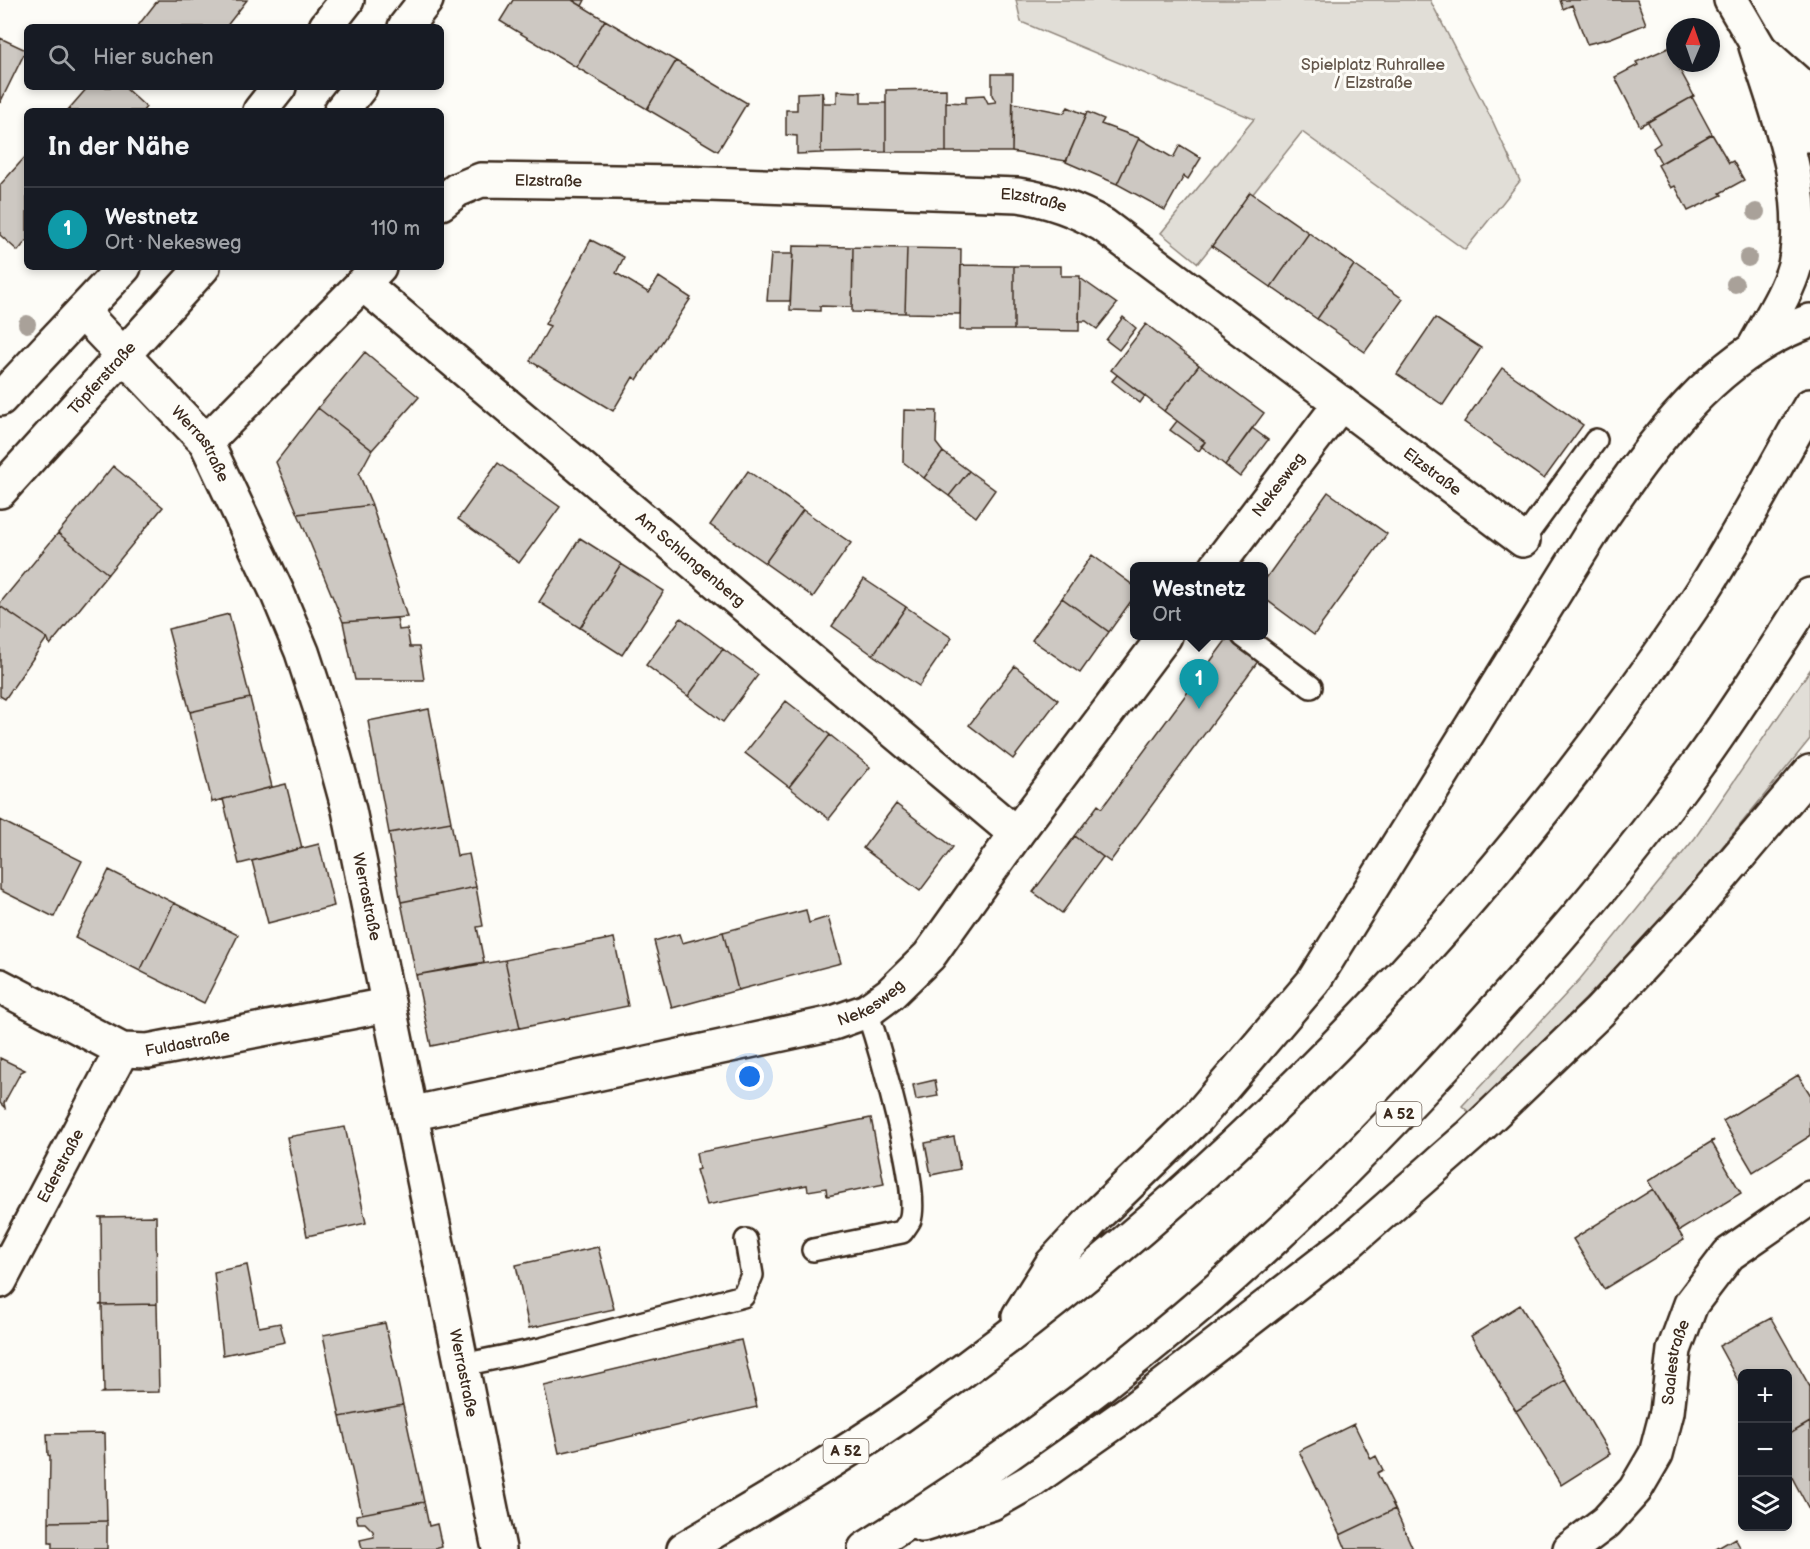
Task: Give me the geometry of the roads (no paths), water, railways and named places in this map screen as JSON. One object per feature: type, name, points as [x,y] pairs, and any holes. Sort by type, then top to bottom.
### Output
[{"type":"main road","points":[[328,24],[347,0]]},
{"type":"main road","points":[[407,24],[426,0]]},
{"type":"main road","points":[[1731,0],[1810,135]]},
{"type":"main road","points":[[1756,46],[1810,94]]},
{"type":"main road","points":[[1754,348],[1794,268],[1799,248],[1802,203],[1797,178],[1756,46]]},
{"type":"main road","points":[[262,108],[277,90]]},
{"type":"main road","points":[[343,108],[358,90]]},
{"type":"main road","name":"Elzstraße","points":[[444,201],[457,190],[481,180],[691,184],[1006,195],[1051,200],[1077,210],[1103,225],[1523,540]]},
{"type":"main road","points":[[0,399],[121,270]]},
{"type":"main road","name":"Töpferstraße","points":[[0,491],[201,270]]},
{"type":"main road","points":[[207,442],[371,276]]},
{"type":"main road","name":"Am Schlangenberg","points":[[371,276],[1016,834]]},
{"type":"main road","name":"Werrastraße","points":[[82,312],[126,355],[207,442],[277,592],[302,652],[324,719],[349,810],[499,1549]]},
{"type":"main road","points":[[1001,1342],[1052,1264],[1098,1214],[1198,1117],[1313,982],[1431,787],[1620,491],[1676,420],[1727,369],[1754,348],[1810,321]]},
{"type":"main road","name":"Nekesweg","points":[[1221,562],[1341,403]]},
{"type":"main road","name":"A 52","points":[[684,1549],[801,1480],[898,1417],[1001,1342],[1143,1228],[1228,1152],[1405,975],[1557,795],[1696,601],[1810,406]]},
{"type":"main road","name":"A 52","points":[[877,1542],[981,1475],[1172,1327],[1272,1241],[1372,1142],[1510,994],[1639,840],[1696,766],[1810,595]]},
{"type":"main road","name":"Nekesweg","points":[[410,1114],[833,1023],[867,1011],[890,994],[929,956],[1016,834],[1162,640]]},
{"type":"main road","points":[[877,1542],[992,1503],[1031,1481],[1136,1408],[1348,1243],[1472,1135],[1599,1012],[1702,900],[1810,772]]},
{"type":"main road","name":"Fuldastraße","points":[[0,986],[122,1050],[148,1051],[387,1005]]},
{"type":"main road","name":"Ederstraße","points":[[0,1281],[122,1050]]},
{"type":"main road","name":"Saalestraße","points":[[1570,1549],[1606,1522],[1635,1491],[1656,1454],[1667,1412],[1674,1350],[1691,1304],[1729,1254],[1810,1198]]},
{"type":"lane","points":[[1523,540],[1596,440]]},
{"type":"lane","points":[[1248,640],[1311,687]]},
{"type":"lane","points":[[813,1250],[902,1232],[910,1220],[910,1183],[883,1057],[867,1011]]},
{"type":"lane","points":[[462,1365],[552,1346],[743,1296],[752,1275],[746,1240]]},
{"type":"place","name":"Westnetz","points":[[1199,709]]},
{"type":"park label","name":"Spielplatz Ruhrallee / Elzstraße","points":[[1373,74]]}]
